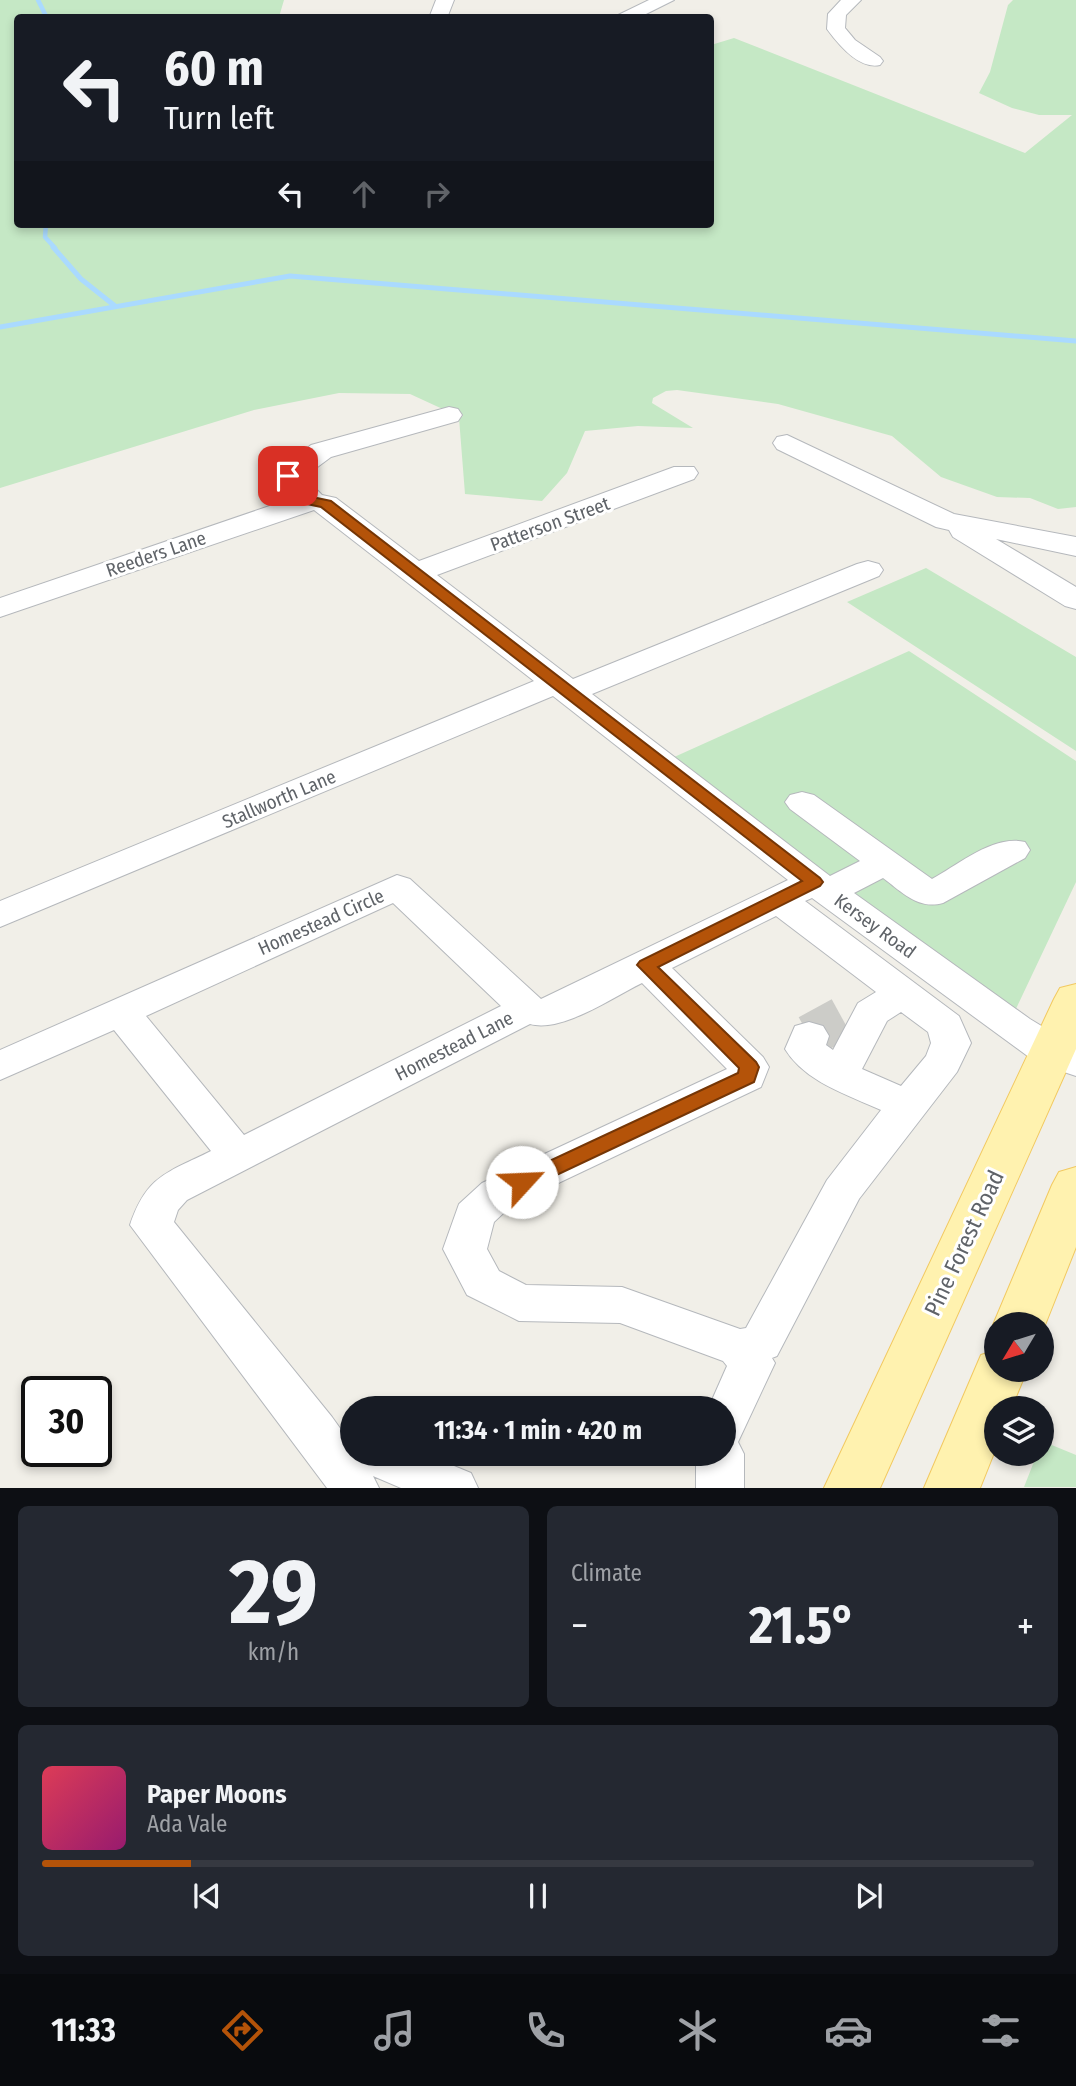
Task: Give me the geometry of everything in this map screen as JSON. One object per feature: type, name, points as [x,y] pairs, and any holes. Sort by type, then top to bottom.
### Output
[{"type":"main road","name":"Pine Forest Road","points":[[852,1488],[1064,1058],[1076,999]]},
{"type":"main road","points":[[1023,1312],[1076,1185]]},
{"type":"main road","points":[[951,1488],[995,1382]]},
{"type":"street","points":[[631,14],[665,0]]},
{"type":"street","points":[[848,0],[837,15],[836,29],[848,44],[873,61]]},
{"type":"street","name":"Kersey Road","points":[[449,415],[321,451],[288,476],[312,501],[326,504],[821,887],[1064,1058]]},
{"type":"street","points":[[787,443],[946,521],[1076,600]]},
{"type":"street","name":"Patterson Street","points":[[415,573],[684,472]]},
{"type":"street","name":"Reeders Lane","points":[[0,608],[312,501]]},
{"type":"street","points":[[946,521],[1058,541],[1076,547]]},
{"type":"street","name":"Stallworth Lane","points":[[0,915],[563,687],[868,570]]},
{"type":"street","points":[[802,802],[930,895],[1012,850]]},
{"type":"street","name":"Homestead Lane","points":[[334,1438],[152,1224],[159,1203],[172,1189],[528,1009],[538,1013],[552,1012],[778,899],[821,887],[884,863]]},
{"type":"street","name":"Homestead Circle","points":[[0,1066],[397,887],[528,1009]]},
{"type":"street","points":[[778,899],[856,1015],[839,1075]]},
{"type":"street","points":[[646,965],[749,1067],[747,1077],[497,1194],[474,1215],[466,1249],[483,1283],[519,1304],[622,1305],[739,1348],[752,1363],[736,1398]]},
{"type":"street","points":[[121,1012],[237,1155]]},
{"type":"street","points":[[739,1348],[761,1343],[842,1191],[943,1062],[951,1043],[945,1025],[856,1015],[805,1049],[839,1075],[908,1106]]},
{"type":"street","points":[[334,1438],[355,1488]]},
{"type":"street","points":[[402,1466],[454,1488]]},
{"type":"street","points":[[720,1466],[720,1488]]},
{"type":"green space","points":[[0,0],[284,0],[280,14],[14,14],[14,228],[714,228],[714,44],[734,38],[1025,153],[1072,115],[1039,115],[1012,108],[979,93],[990,72],[1008,5],[1013,0],[1076,0],[1076,507],[1058,509],[1030,498],[997,497],[941,477],[892,436],[778,404],[677,390],[666,391],[653,398],[652,403],[693,428],[638,426],[585,431],[567,473],[542,501],[465,494],[459,418],[463,416],[455,409],[447,411],[410,394],[339,393],[254,410],[0,488]]},
{"type":"green space","points":[[926,568],[1076,657],[1076,751],[847,602]]},
{"type":"green space","points":[[909,651],[1076,761],[1076,882],[1014,1013],[825,876],[672,758]]},
{"type":"green space","points":[[1054,1446],[1076,1455],[1076,1487],[1024,1487],[1032,1466],[1054,1466]]},
{"type":"waterway","points":[[38,0],[45,14]]},
{"type":"waterway","points":[[46,228],[45,237],[55,248]]},
{"type":"waterway","points":[[53,247],[81,279],[115,306]]},
{"type":"waterway","points":[[0,327],[290,276],[1076,341]]},
{"type":"tunnel","points":[[809,1036],[842,1018]]},
{"type":"route","points":[[288,476],[312,501],[326,504],[814,882],[646,965],[749,1067],[747,1077],[522,1182]]}]
